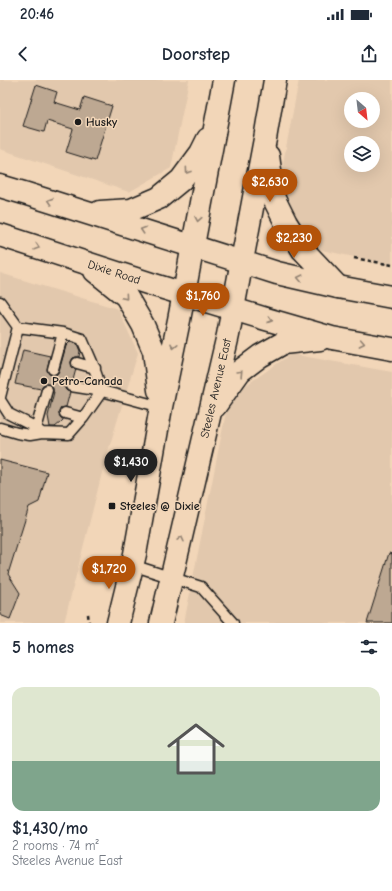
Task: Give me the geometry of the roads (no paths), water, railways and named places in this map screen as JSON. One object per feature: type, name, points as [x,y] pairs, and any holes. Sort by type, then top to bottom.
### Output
[{"type":"main road","points":[[118,623],[135,554],[161,407],[184,294],[224,80]]},
{"type":"main road","name":"Steeles Avenue East","points":[[161,623],[208,415],[228,335],[275,80]]},
{"type":"main road","points":[[87,213],[131,210],[159,198],[181,180],[201,153],[215,126]]},
{"type":"main road","points":[[265,139],[274,199],[286,223],[303,250],[338,287]]},
{"type":"main road","points":[[0,186],[277,273],[338,287],[392,297]]},
{"type":"main road","name":"Dixie Road","points":[[0,235],[232,309],[332,338],[392,349]]},
{"type":"main road","points":[[85,263],[126,296],[143,325],[154,351],[161,407]]},
{"type":"main road","points":[[208,415],[240,372],[260,356],[283,343],[332,338]]},
{"type":"lane","points":[[0,302],[18,326],[63,333],[82,339],[102,391]]},
{"type":"lane","points":[[18,326],[2,379],[0,399],[9,414],[39,431],[69,434],[83,418],[102,391]]},
{"type":"lane","points":[[53,369],[60,357],[63,333]]},
{"type":"lane","points":[[77,363],[94,368]]},
{"type":"lane","points":[[72,386],[102,391],[161,407]]},
{"type":"lane","points":[[0,428],[30,435],[39,431],[46,407],[47,390]]},
{"type":"lane","points":[[65,413],[83,418]]},
{"type":"lane","points":[[132,565],[201,587],[233,623]]},
{"type":"place","name":"Husky","points":[[78,122]]},
{"type":"place","name":"Petro-Canada","points":[[44,381]]},
{"type":"place","name":"Steeles @ Dixie","points":[[112,506]]}]
